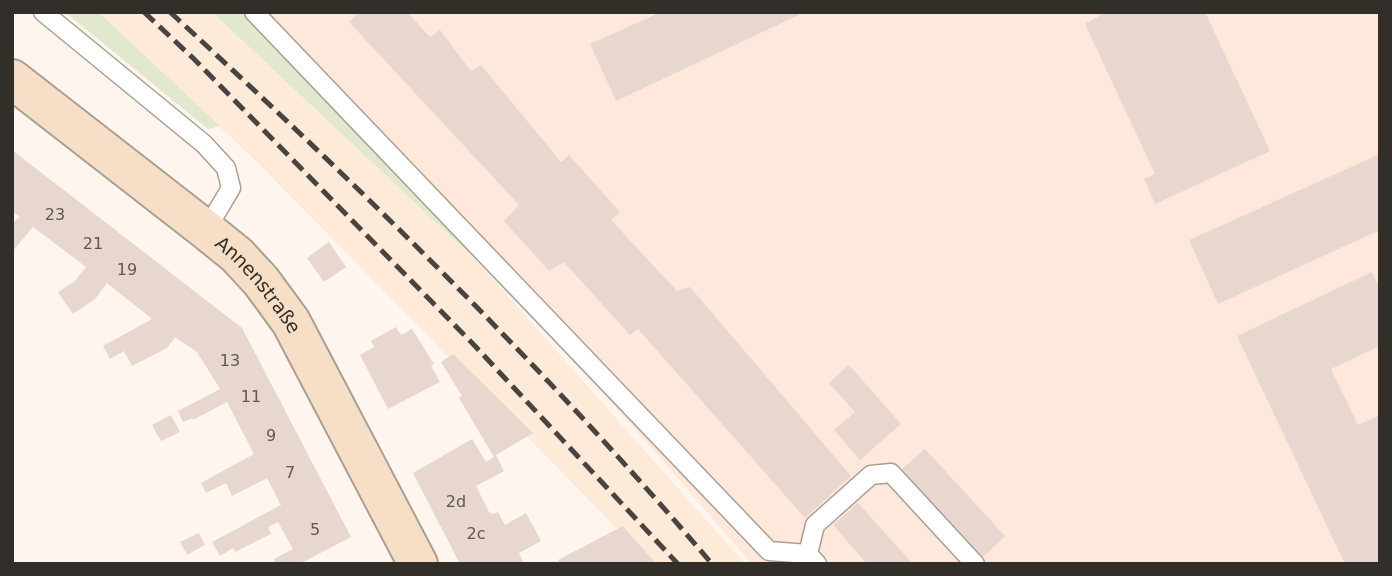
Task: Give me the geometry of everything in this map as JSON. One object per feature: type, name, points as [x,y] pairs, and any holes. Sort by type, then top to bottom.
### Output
[{"type":"main road","name":"Annenstraße","points":[[12,79],[237,255],[261,281],[283,310],[315,365],[418,564]]},
{"type":"lane","points":[[43,12],[204,144],[226,168],[231,188],[206,230]]},
{"type":"lane","points":[[264,15],[769,551],[813,559],[815,525],[871,475],[891,473],[975,564]]},
{"type":"shaded area","points":[[98,12],[212,12],[475,259],[745,564],[652,564],[258,163]]},
{"type":"shaded area","points":[[245,12],[1380,12],[1380,564],[752,564],[622,414],[318,85]]},
{"type":"green space","points":[[65,12],[98,12],[220,126],[208,129]]},
{"type":"green space","points":[[212,12],[245,12],[318,85],[475,259]]},
{"type":"building","points":[[360,12],[407,12],[430,37],[440,30],[471,71],[481,65],[561,162],[569,155],[620,212],[611,220],[677,291],[690,287],[851,476],[805,518],[638,329],[630,335],[564,262],[549,271],[504,221],[519,205],[349,22]]},
{"type":"building","points":[[661,12],[805,12],[616,101],[590,44]]},
{"type":"building","points":[[1106,12],[1205,12],[1270,151],[1155,204],[1144,179],[1155,174],[1085,24]]},
{"type":"building","points":[[12,150],[242,328],[351,537],[303,562],[305,564],[276,564],[274,559],[293,549],[278,522],[268,527],[271,534],[235,552],[233,548],[220,556],[212,542],[281,505],[267,478],[232,496],[226,483],[206,493],[201,483],[254,454],[227,402],[193,420],[192,418],[183,422],[178,411],[220,389],[197,352],[175,337],[167,348],[132,366],[124,351],[110,359],[103,346],[152,319],[107,283],[95,299],[73,314],[58,292],[74,282],[86,267],[33,227],[12,252],[12,223],[20,217],[12,211]]},
{"type":"building","points":[[1380,154],[1380,230],[1218,304],[1189,240]]},
{"type":"building","points":[[329,242],[346,267],[324,282],[307,258]]},
{"type":"building","points":[[1372,272],[1380,288],[1380,346],[1331,369],[1358,425],[1380,415],[1380,564],[1345,564],[1237,336]]},
{"type":"building","points":[[396,327],[401,335],[412,329],[434,364],[431,366],[440,382],[388,409],[360,355],[374,347],[371,341]]},
{"type":"building","points":[[453,354],[533,433],[496,455],[504,471],[476,486],[489,512],[498,512],[505,525],[526,513],[541,541],[519,553],[524,564],[460,564],[413,473],[472,439],[486,462],[494,457],[441,362]]},
{"type":"building","points":[[849,365],[901,424],[860,460],[834,430],[855,412],[829,383]]},
{"type":"building","points":[[171,415],[180,432],[161,441],[152,425]]},
{"type":"building","points":[[925,449],[1005,536],[980,560],[899,472]]},
{"type":"building","points":[[858,503],[913,564],[867,564],[833,525]]},
{"type":"building","points":[[623,526],[656,564],[560,564],[558,560]]},
{"type":"building","points":[[199,533],[205,545],[187,555],[180,542]]},
{"type":"railway","points":[[144,12],[194,59],[475,346],[678,564]]},
{"type":"railway","points":[[170,12],[311,144],[450,280],[584,419],[712,564]]}]
